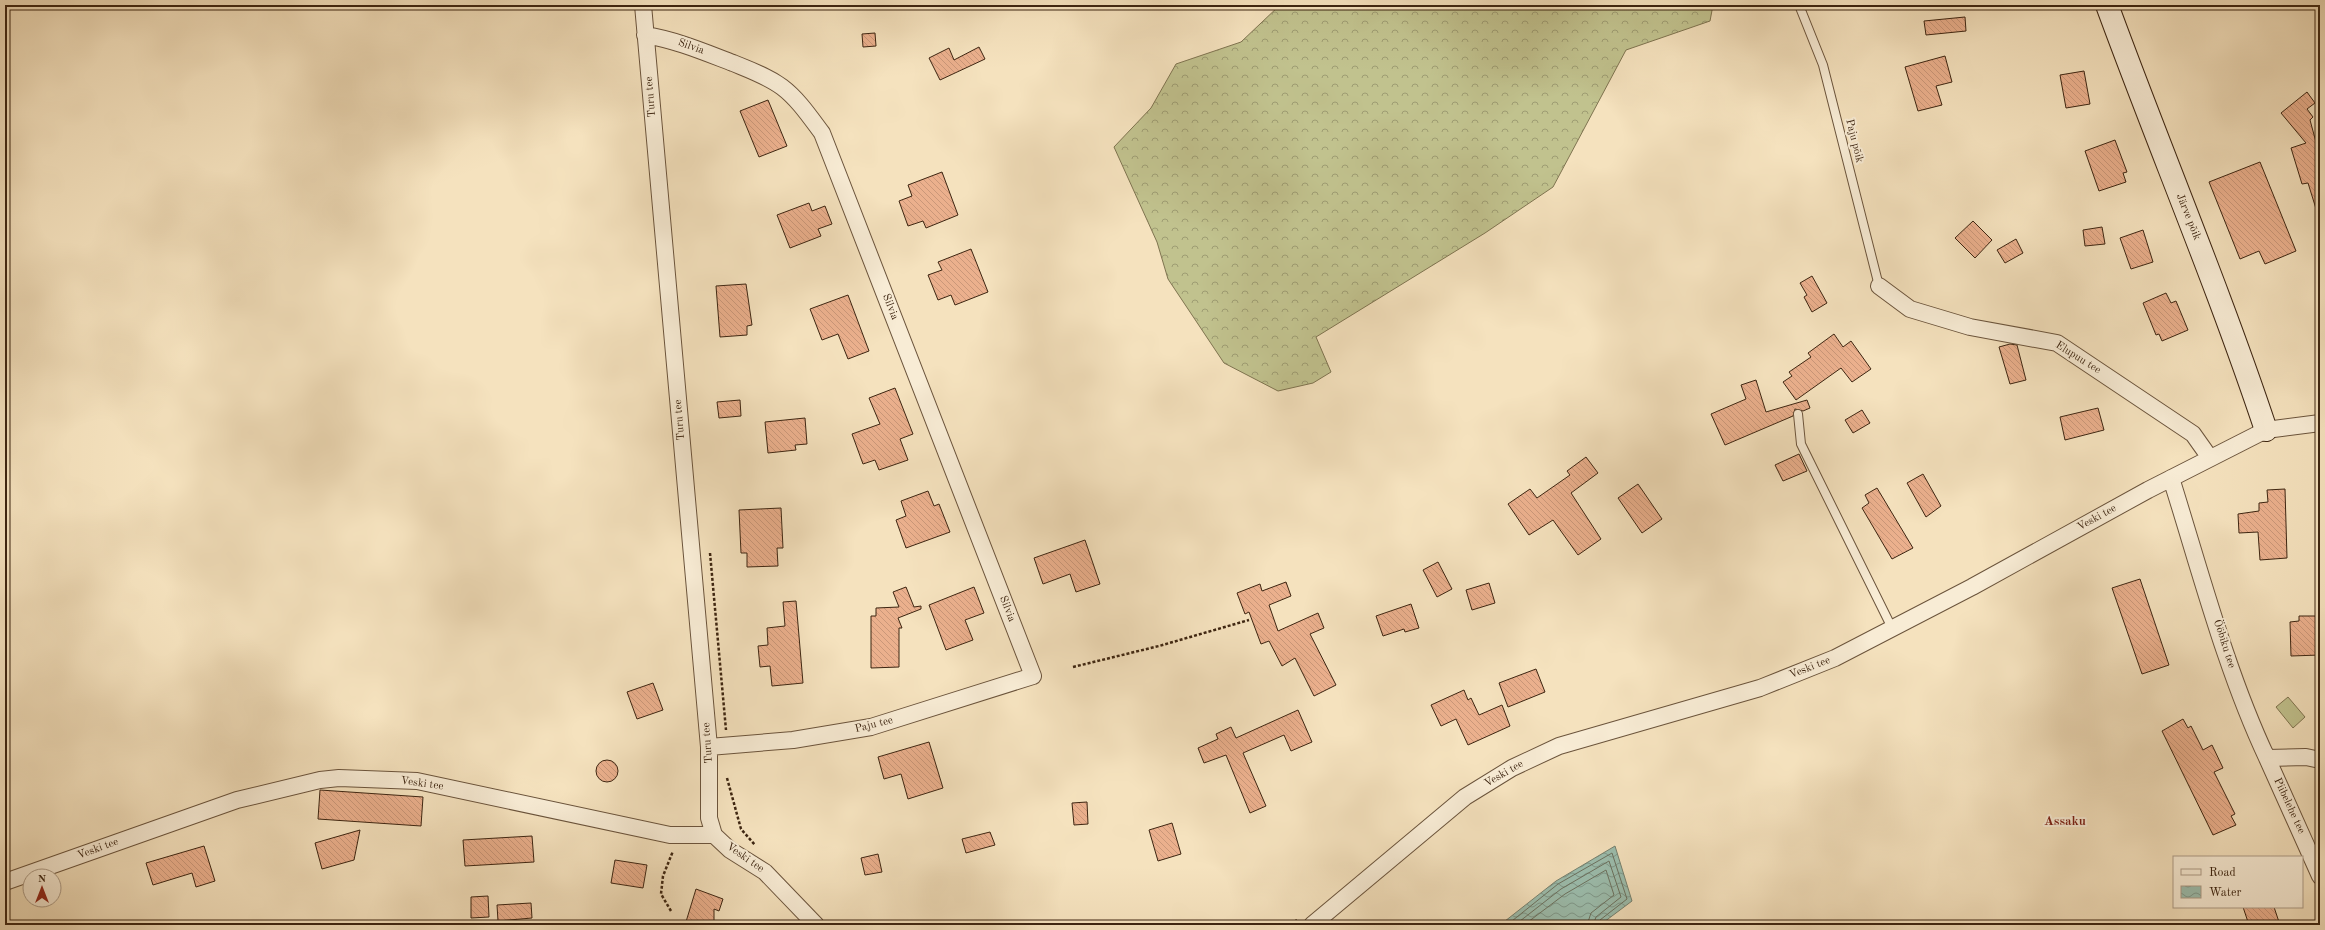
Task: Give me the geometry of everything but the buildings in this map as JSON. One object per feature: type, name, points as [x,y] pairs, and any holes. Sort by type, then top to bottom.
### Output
[{"type":"street","name":"Turu tee","points":[[642,5],[709,747],[709,818],[714,834]]},
{"type":"street","name":"Järve põik","points":[[2107,5],[2162,155],[2234,334],[2266,430]]},
{"type":"street","name":"Silvia","points":[[645,35],[664,38],[692,47],[765,76],[783,87],[800,104],[822,133],[1033,676]]},
{"type":"street","name":"Elupuu tee","points":[[1879,286],[1910,309],[1970,327],[2057,343],[2193,434],[2210,458]]},
{"type":"street","name":"Veski tee","points":[[1305,921],[1466,797],[1512,768],[1559,746],[1760,688],[1835,658],[2171,478],[2266,430],[2320,423]]},
{"type":"street","name":"Ööbiku tee","points":[[2171,478],[2231,665],[2251,723],[2267,758]]},
{"type":"street","name":"Paju tee","points":[[709,747],[793,740],[871,728],[1033,676]]},
{"type":"street","points":[[2267,758],[2306,757],[2320,760]]},
{"type":"street","name":"Piibelehe tee","points":[[2267,758],[2320,876]]},
{"type":"street","name":"Veski tee","points":[[5,882],[237,800],[320,780],[339,778],[417,781],[670,835],[714,834],[730,850],[765,872],[816,925]]},
{"type":"lane","name":"Paju põik","points":[[1799,5],[1823,65],[1879,286]]},
{"type":"lane","points":[[1798,414],[1801,444],[1892,628]]},
{"type":"path","points":[[710,550],[727,745]]},
{"type":"path","points":[[1072,667],[1159,646],[1249,620]]},
{"type":"path","points":[[727,774],[733,804],[742,829],[759,850]]},
{"type":"path","points":[[671,911],[661,894],[663,876],[679,835]]},
{"type":"path","points":[[831,920],[836,925]]},
{"type":"path","points":[[1291,925],[1305,921]]},
{"type":"green space","points":[[1280,5],[1713,5],[1710,21],[1626,50],[1553,187],[1485,233],[1316,337],[1331,372],[1313,383],[1278,391],[1224,363],[1168,279],[1157,242],[1114,147],[1151,108],[1176,64],[1241,42]]},
{"type":"green space","points":[[2288,697],[2305,717],[2293,728],[2276,707]]},
{"type":"water","points":[[1615,846],[1632,901],[1600,925],[1500,925],[1556,881]]},
{"type":"district","name":"Assaku","points":[[2065,821]]}]
